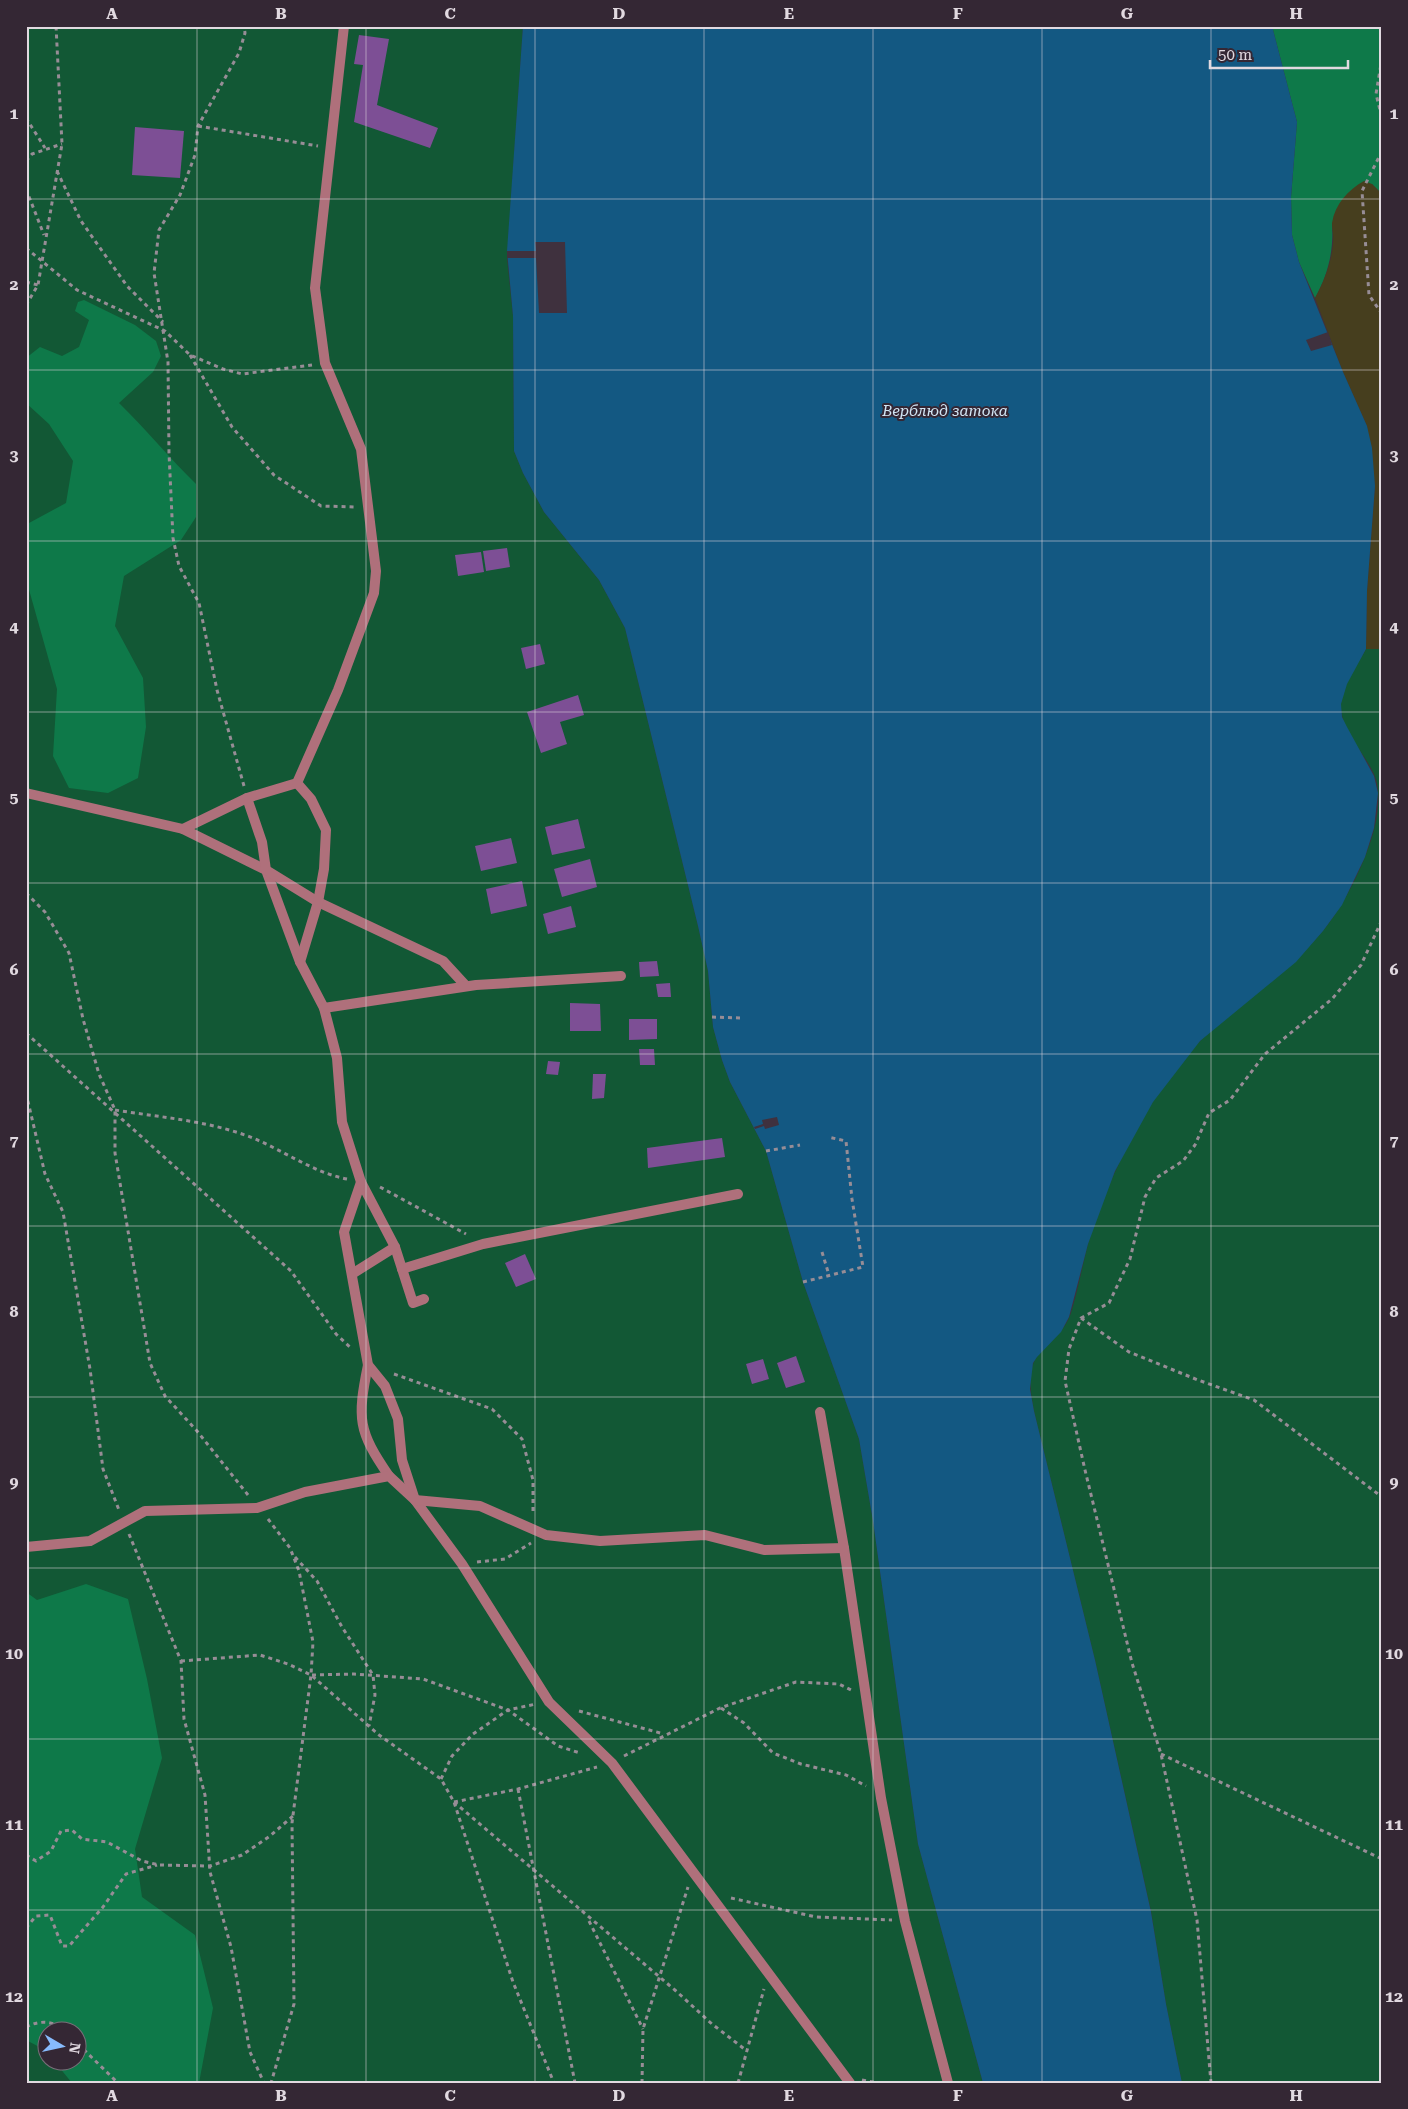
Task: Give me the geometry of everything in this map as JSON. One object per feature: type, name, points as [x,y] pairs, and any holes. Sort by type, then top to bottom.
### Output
[{"type":"lane","points":[[297,784],[338,690],[374,593],[376,571],[361,449],[325,363],[315,288],[344,26]]},
{"type":"lane","points":[[183,829],[247,798],[297,784]]},
{"type":"lane","points":[[297,784],[311,799],[326,830],[324,869],[318,902],[300,962]]},
{"type":"lane","points":[[26,793],[183,829],[266,870],[318,902],[443,961],[466,986]]},
{"type":"lane","points":[[247,798],[262,842],[266,870],[300,962],[324,1008],[337,1058],[342,1122],[361,1182],[395,1246],[413,1303],[424,1299]]},
{"type":"lane","points":[[324,1008],[466,986],[621,976]]},
{"type":"lane","points":[[361,1182],[344,1232],[368,1365],[363,1392],[361,1425],[370,1449],[389,1476],[415,1500],[462,1564],[548,1702],[612,1763],[850,2083]]},
{"type":"lane","points":[[402,1269],[483,1244],[738,1194]]},
{"type":"lane","points":[[352,1274],[395,1246]]},
{"type":"lane","points":[[368,1365],[385,1386],[398,1419],[402,1460],[415,1500]]},
{"type":"lane","points":[[820,1412],[844,1548],[881,1798],[905,1921],[948,2083]]},
{"type":"lane","points":[[26,1547],[90,1541],[145,1511],[257,1508],[305,1492],[389,1476]]},
{"type":"lane","points":[[415,1500],[480,1506],[546,1535],[600,1541],[705,1535],[764,1550],[844,1548]]},
{"type":"path","points":[[26,305],[38,285],[62,144],[56,26]]},
{"type":"path","points":[[244,26],[245,33],[239,54],[198,126],[196,155],[180,195],[159,230],[154,272],[165,331],[168,362],[169,453],[173,538],[179,566],[199,603],[217,690],[247,798]]},
{"type":"path","points":[[1382,58],[1376,94],[1382,118]]},
{"type":"path","points":[[26,118],[45,148]]},
{"type":"path","points":[[198,126],[330,148]]},
{"type":"path","points":[[26,160],[32,154],[45,148],[62,144]]},
{"type":"path","points":[[1382,151],[1362,191],[1369,294],[1382,314]]},
{"type":"path","points":[[57,170],[80,220],[127,286],[163,322]]},
{"type":"path","points":[[26,189],[45,237]]},
{"type":"path","points":[[26,248],[77,290],[165,331],[190,355],[232,427],[274,475],[321,506],[368,508]]},
{"type":"path","points":[[26,282],[38,285]]},
{"type":"path","points":[[190,355],[242,374],[325,363]]},
{"type":"path","points":[[26,893],[45,912],[69,952],[83,1018],[99,1074],[115,1110],[115,1153],[150,1363],[165,1396],[198,1431],[257,1508],[270,1521],[293,1555],[318,1581],[342,1627],[373,1675],[375,1695],[369,1726]]},
{"type":"path","points":[[1211,2083],[1197,1920],[1161,1754],[1132,1663],[1065,1381],[1069,1349],[1081,1318],[1108,1303],[1130,1259],[1145,1197],[1156,1178],[1184,1161],[1210,1113],[1230,1100],[1265,1054],[1332,999],[1361,965],[1382,920]]},
{"type":"path","points":[[712,1017],[740,1018]]},
{"type":"path","points":[[26,1033],[115,1110],[291,1271],[336,1334],[368,1365],[492,1408],[522,1439],[533,1480],[533,1530]]},
{"type":"path","points":[[26,1093],[45,1174],[63,1212],[90,1368],[103,1469],[180,1661],[184,1719],[205,1795],[210,1866],[230,1947],[250,2052],[264,2083]]},
{"type":"path","points":[[115,1110],[149,1116],[178,1117],[243,1134],[341,1178],[383,1187],[483,1244]]},
{"type":"path","points":[[803,1282],[864,1266],[852,1199],[846,1141],[828,1137]]},
{"type":"path","points":[[766,1151],[800,1144]]},
{"type":"path","points":[[822,1252],[829,1275]]},
{"type":"path","points":[[1081,1318],[1129,1352],[1254,1400],[1382,1497]]},
{"type":"path","points":[[462,1564],[505,1559],[546,1535]]},
{"type":"path","points":[[271,2083],[294,2004],[293,1816],[311,1675],[313,1642],[301,1579],[293,1555]]},
{"type":"path","points":[[180,1661],[260,1655],[288,1664],[311,1675],[369,1726],[441,1779],[454,1802],[513,1982],[554,2083]]},
{"type":"path","points":[[311,1675],[373,1675],[423,1679],[508,1710],[558,1746],[585,1754]]},
{"type":"path","points":[[454,1802],[518,1789],[612,1763],[665,1734],[720,1708],[796,1682],[839,1684],[867,1698]]},
{"type":"path","points":[[441,1779],[452,1756],[473,1734],[508,1710],[548,1702]]},
{"type":"path","points":[[720,1708],[744,1723],[773,1752],[801,1764],[846,1775],[863,1784],[881,1798]]},
{"type":"path","points":[[574,1710],[665,1734]]},
{"type":"path","points":[[1161,1754],[1382,1859]]},
{"type":"path","points":[[518,1789],[575,2083]]},
{"type":"path","points":[[454,1802],[485,1826],[534,1872],[659,1976],[712,2024],[747,2051]]},
{"type":"path","points":[[26,1855],[36,1861],[52,1851],[61,1831],[72,1830],[82,1839],[107,1842],[142,1861],[159,1865],[210,1866],[242,1855],[270,1836],[293,1816]]},
{"type":"path","points":[[26,1928],[36,1916],[50,1915],[62,1946],[69,1946],[104,1906],[126,1874],[159,1865]]},
{"type":"path","points":[[642,2083],[643,2029],[693,1872]]},
{"type":"path","points":[[709,1893],[816,1917],[905,1921]]},
{"type":"path","points":[[588,1918],[643,2029]]},
{"type":"path","points":[[738,2083],[768,1974]]},
{"type":"path","points":[[26,2027],[38,2022]]},
{"type":"path","points":[[88,2054],[118,2083]]},
{"type":"green space","points":[[26,26],[523,26],[507,258],[513,316],[514,451],[523,473],[544,512],[599,580],[625,628],[698,926],[708,971],[713,1027],[722,1060],[730,1082],[766,1151],[803,1282],[859,1439],[873,1521],[918,1844],[983,2083],[26,2083]]},
{"type":"green space","points":[[1272,26],[1382,26],[1382,194],[1372,184],[1332,224],[1329,262],[1315,298],[1299,262],[1292,235],[1291,197],[1297,122]]},
{"type":"green space","points":[[84,300],[135,325],[156,341],[161,356],[153,372],[119,403],[196,484],[196,517],[181,540],[124,576],[115,626],[143,678],[146,727],[138,778],[108,793],[69,788],[53,756],[57,689],[26,579],[26,537],[29,523],[66,503],[73,461],[49,424],[26,403],[26,358],[40,347],[62,356],[79,347],[89,320],[75,311],[78,302]]},
{"type":"green space","points":[[1366,649],[1382,649],[1382,2083],[1182,2083],[1166,2004],[1151,1911],[1095,1660],[1034,1411],[1031,1375],[1034,1361],[1038,1355],[1061,1331],[1068,1320],[1076,1296],[1088,1244],[1107,1191],[1133,1136],[1164,1084],[1200,1041],[1275,978],[1310,945],[1341,905],[1356,877],[1371,841],[1376,823],[1378,789],[1370,766],[1349,733],[1342,715],[1341,706],[1347,684]]},
{"type":"green space","points":[[86,1584],[128,1599],[147,1679],[162,1758],[135,1849],[142,1897],[195,1935],[213,2008],[199,2083],[72,2083],[63,2072],[88,2072],[88,2022],[38,2022],[38,2046],[26,2040],[26,1592],[37,1600]]},
{"type":"sand","points":[[1364,181],[1372,184],[1382,194],[1382,649],[1366,649],[1367,591],[1375,486],[1367,426],[1343,372],[1315,298],[1331,257],[1332,223],[1336,210],[1343,198]]},
{"type":"water","name":"Верблюд затока","points":[[523,26],[1272,26],[1297,122],[1291,197],[1292,235],[1299,262],[1367,426],[1372,448],[1375,486],[1367,591],[1366,649],[1347,684],[1341,704],[1342,717],[1374,776],[1378,793],[1374,828],[1365,857],[1342,905],[1323,931],[1296,962],[1200,1041],[1153,1102],[1115,1171],[1088,1244],[1069,1317],[1061,1332],[1033,1363],[1030,1389],[1095,1660],[1151,1912],[1166,2004],[1182,2083],[983,2083],[918,1844],[873,1521],[859,1439],[803,1282],[766,1151],[730,1082],[722,1060],[713,1027],[708,971],[698,926],[625,628],[599,580],[544,512],[523,473],[514,451],[513,316],[507,251]]},
{"type":"pier","points":[[535,242],[565,242],[567,313],[539,313],[536,258],[507,258],[507,251],[536,251]]},
{"type":"pier","points":[[1328,332],[1332,345],[1311,351],[1306,340]]},
{"type":"pier","points":[[777,1117],[779,1125],[765,1129],[764,1126],[755,1129],[754,1127],[763,1124],[762,1120]]},
{"type":"building","points":[[359,35],[389,39],[377,105],[438,128],[430,148],[354,122],[363,65],[354,64]]},
{"type":"building","points":[[135,127],[184,131],[180,178],[132,175]]},
{"type":"building","points":[[507,548],[510,567],[486,571],[483,551]]},
{"type":"building","points":[[481,552],[484,572],[458,576],[455,555]]},
{"type":"building","points":[[540,644],[545,664],[526,669],[521,648]]},
{"type":"building","points":[[578,695],[584,715],[560,722],[567,744],[541,753],[527,712]]},
{"type":"building","points":[[578,819],[585,848],[552,855],[545,827]]},
{"type":"building","points":[[511,838],[517,863],[481,871],[475,846]]},
{"type":"building","points":[[590,859],[597,887],[562,897],[554,869]]},
{"type":"building","points":[[522,881],[527,906],[491,914],[486,889]]},
{"type":"building","points":[[571,906],[576,927],[548,934],[543,914]]},
{"type":"building","points":[[657,961],[659,976],[640,977],[639,962]]},
{"type":"building","points":[[670,983],[671,997],[658,997],[656,984]]},
{"type":"building","points":[[570,1003],[600,1004],[601,1031],[570,1031]]},
{"type":"building","points":[[629,1019],[657,1019],[657,1039],[629,1040]]},
{"type":"building","points":[[639,1049],[654,1049],[655,1065],[640,1065]]},
{"type":"building","points":[[548,1061],[560,1062],[558,1075],[546,1074]]},
{"type":"building","points":[[593,1074],[606,1074],[604,1098],[592,1099]]},
{"type":"building","points":[[722,1138],[725,1157],[648,1168],[647,1148]]},
{"type":"building","points":[[525,1254],[536,1279],[516,1287],[505,1263]]},
{"type":"building","points":[[796,1356],[805,1382],[786,1388],[777,1363]]},
{"type":"building","points":[[763,1359],[769,1379],[752,1384],[746,1364]]}]
